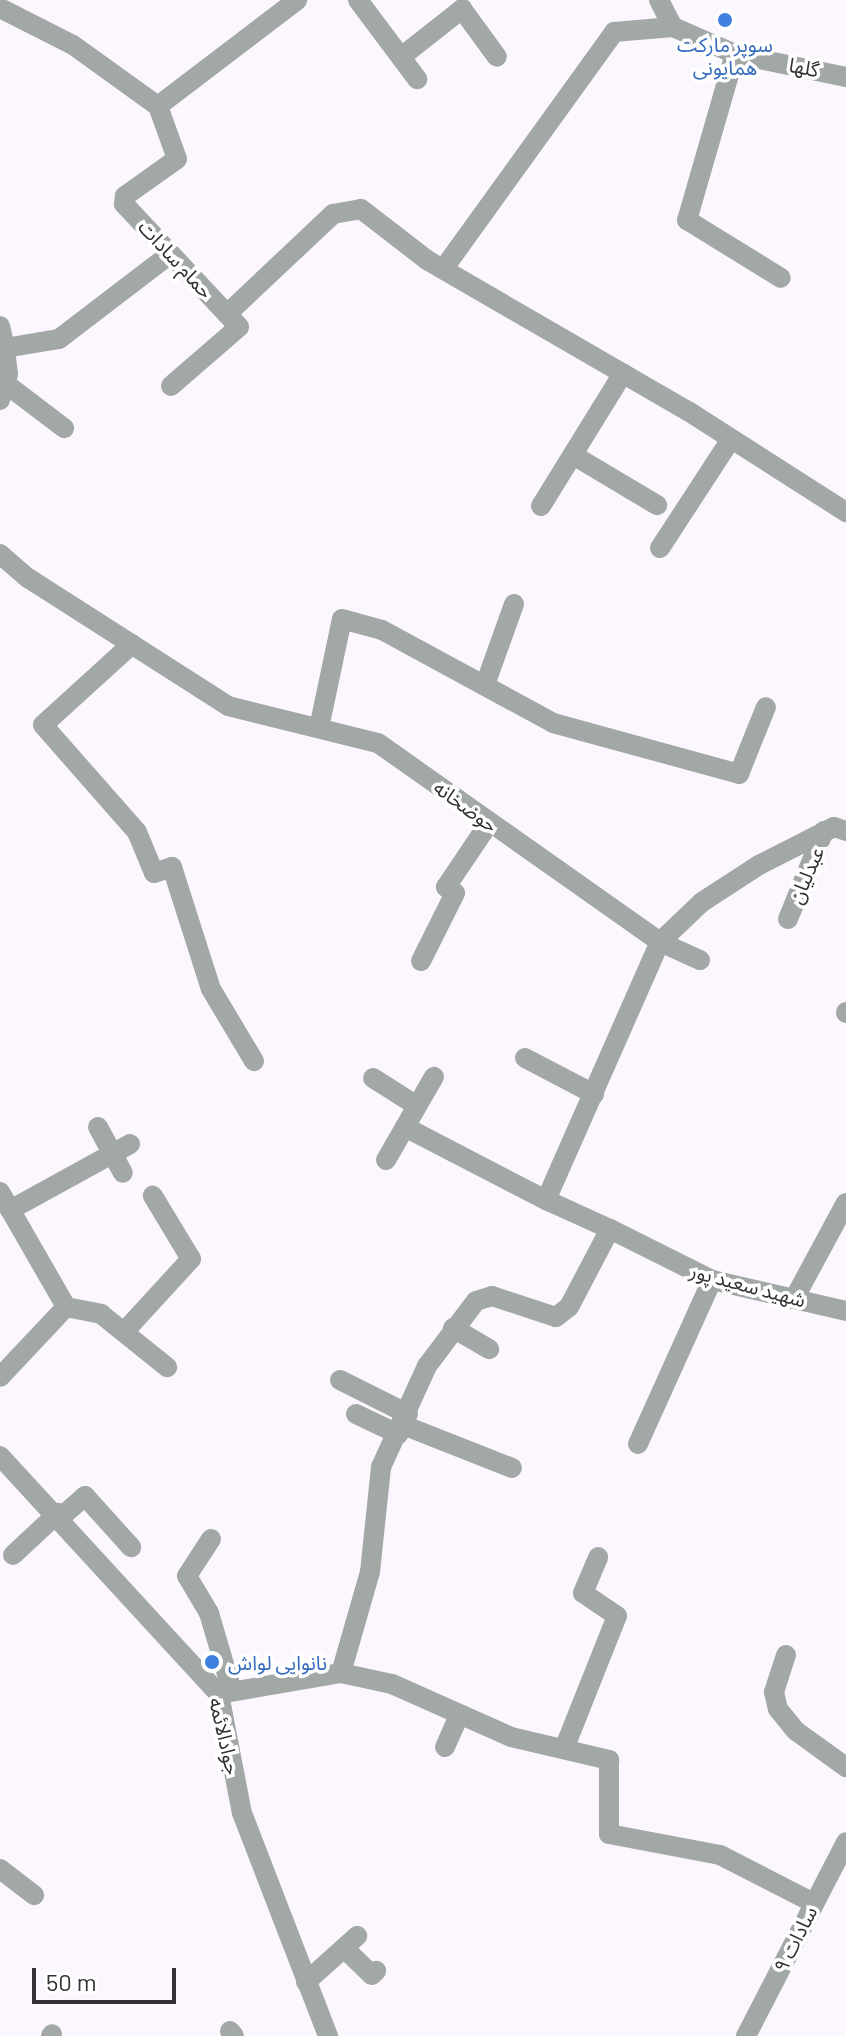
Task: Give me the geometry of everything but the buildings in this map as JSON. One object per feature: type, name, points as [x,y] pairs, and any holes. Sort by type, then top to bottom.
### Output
[{"type":"street","points":[[0,8],[73,45],[158,106],[297,0]]},
{"type":"street","points":[[358,0],[417,79]]},
{"type":"street","points":[[444,268],[614,32],[673,27],[659,0]]},
{"type":"street","points":[[401,57],[462,9],[497,57]]},
{"type":"street","name":"گلها","points":[[673,27],[735,54],[846,77]]},
{"type":"street","points":[[735,54],[687,220],[781,278]]},
{"type":"street","name":"حمام سادات","points":[[158,106],[177,159],[125,196],[124,204],[227,314]]},
{"type":"street","points":[[171,386],[239,327],[227,314],[333,214],[347,210],[379,219],[444,268],[623,373],[846,512]]},
{"type":"street","points":[[5,348],[59,339],[170,254]]},
{"type":"street","points":[[0,326],[5,348],[3,392],[64,428]]},
{"type":"street","points":[[541,506],[623,373]]},
{"type":"street","points":[[660,548],[731,439]]},
{"type":"street","points":[[573,455],[657,505]]},
{"type":"street","points":[[0,554],[132,644],[43,725],[137,832],[154,873],[172,867],[211,989],[254,1061]]},
{"type":"street","points":[[485,685],[514,604]]},
{"type":"street","points":[[319,728],[342,619],[382,630],[553,723],[739,774],[766,707]]},
{"type":"street","name":"حوضخانه","points":[[132,644],[253,716],[378,743],[660,942],[700,960]]},
{"type":"street","points":[[421,961],[455,893],[446,887],[489,823]]},
{"type":"street","points":[[546,1200],[660,942],[702,902],[824,831],[846,831]]},
{"type":"street","name":"عبدلیان","points":[[788,919],[824,831]]},
{"type":"street","points":[[525,1058],[594,1094]]},
{"type":"street","points":[[386,1160],[434,1077]]},
{"type":"street","points":[[373,1078],[417,1106]]},
{"type":"street","points":[[98,1127],[121,1149],[123,1173]]},
{"type":"street","name":"شهید سعید پور","points":[[405,1127],[546,1200],[712,1280],[846,1311]]},
{"type":"street","points":[[121,1149],[5,1201],[66,1307],[101,1314],[167,1367]]},
{"type":"street","points":[[124,1332],[191,1259],[153,1196]]},
{"type":"street","points":[[794,1299],[846,1203]]},
{"type":"street","points":[[341,1673],[370,1572],[381,1467],[427,1366],[476,1301],[492,1296],[556,1317],[569,1307],[610,1229]]},
{"type":"street","points":[[638,1444],[712,1280]]},
{"type":"street","points":[[0,1377],[66,1307]]},
{"type":"street","points":[[453,1328],[489,1349]]},
{"type":"street","points":[[340,1380],[403,1424]]},
{"type":"street","points":[[356,1414],[403,1424],[512,1468]]},
{"type":"street","name":"جوادالائمه","points":[[0,1456],[60,1515],[226,1693],[242,1813],[328,2036]]},
{"type":"street","points":[[13,1555],[85,1496],[131,1547]]},
{"type":"street","points":[[211,1539],[187,1576],[209,1613],[226,1693],[341,1673],[392,1684],[459,1715],[609,1760],[609,1834],[720,1855],[814,1903]]},
{"type":"street","points":[[564,1749],[617,1616],[583,1593],[598,1557]]},
{"type":"street","points":[[786,1655],[774,1692],[778,1709],[833,1764]]},
{"type":"street","points":[[445,1747],[459,1715]]},
{"type":"street","name":"سادات ۹","points":[[746,2036],[846,1842]]},
{"type":"street","points":[[0,1869],[34,1895]]},
{"type":"street","points":[[306,1982],[351,1942],[372,1975],[376,1971]]},
{"type":"place","name":"سوپر مارکت همایونی","points":[[725,20]]},
{"type":"place","name":"نانوایی لواش","points":[[212,1662]]}]
